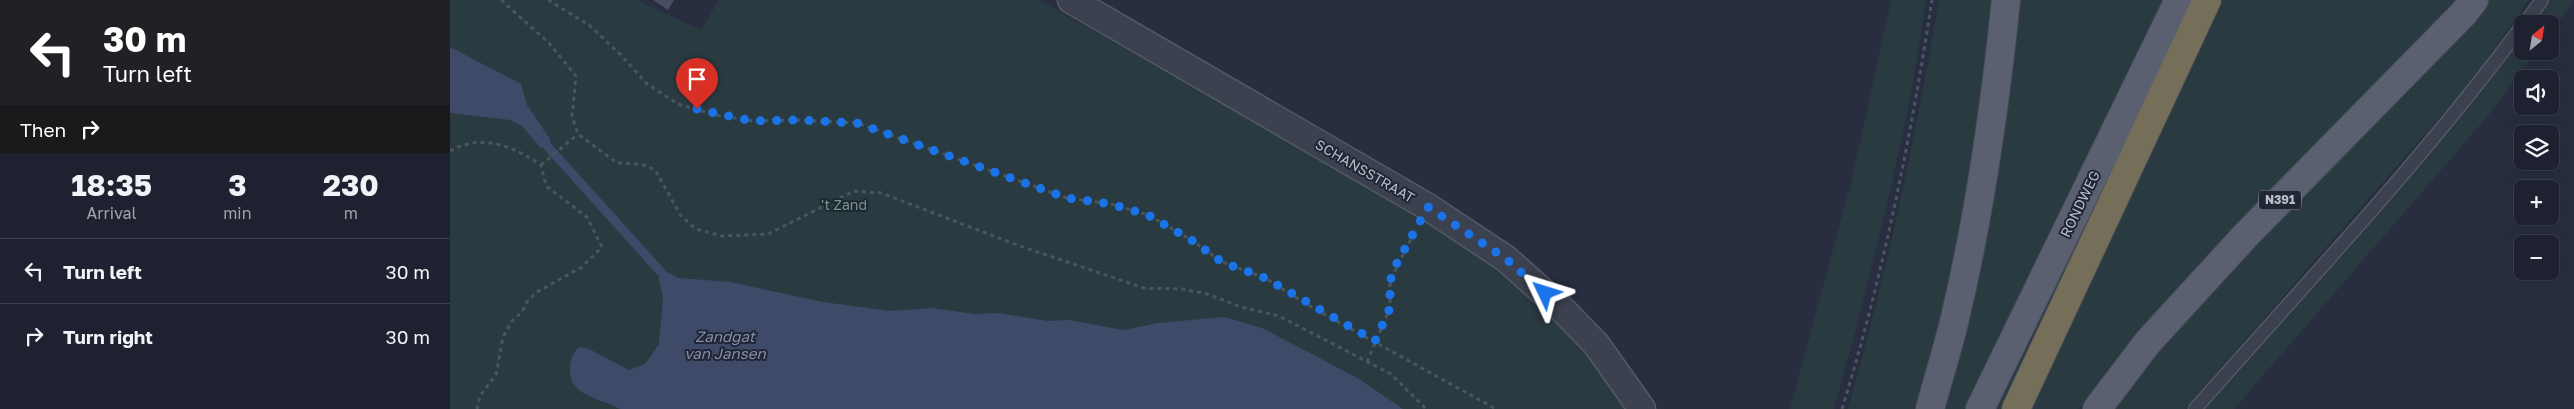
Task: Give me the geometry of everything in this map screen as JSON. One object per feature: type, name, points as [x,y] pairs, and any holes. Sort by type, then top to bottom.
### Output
[{"type":"highway","name":"RONDWEG","points":[[2016,409],[2207,0]]},
{"type":"main road","points":[[1930,409],[1955,319],[1979,204],[1996,97],[2006,0]]},
{"type":"main road","name":"RONDWEG","points":[[1980,409],[2179,0]]},
{"type":"main road","name":"N391","points":[[2097,409],[2148,342],[2246,235],[2464,14],[2474,0]]},
{"type":"street","name":"SCHANSSTRAAT","points":[[1071,0],[1428,207],[1505,258],[1558,304],[1596,344],[1642,409]]},
{"type":"lane","points":[[2531,15],[2542,0]]},
{"type":"lane","points":[[2195,409],[2479,85],[2514,37]]},
{"type":"path","points":[[501,0],[549,43],[576,76],[572,116],[578,134],[617,163],[641,164],[655,170],[681,216],[696,229],[722,236],[768,234],[854,191],[881,193],[1020,246],[1144,288],[1182,289],[1199,292],[1241,307],[1279,316],[1391,374],[1426,409]]},
{"type":"path","points":[[548,0],[588,25],[620,54],[647,84],[678,104],[716,115],[752,121],[797,120],[857,123],[1067,198],[1111,204],[1148,215],[1193,241],[1222,262],[1265,278],[1496,409]]},
{"type":"path","points":[[1842,409],[1875,286],[1900,178],[1932,0]]},
{"type":"path","points":[[541,164],[578,134]]},
{"type":"path","points":[[450,151],[476,141],[499,144],[528,156],[541,164],[546,186],[587,217],[602,247],[582,267],[537,292],[528,300],[522,312],[512,321],[503,337],[496,375],[480,396],[477,409]]},
{"type":"path","points":[[1367,362],[1390,308],[1390,281],[1397,263],[1428,207]]},
{"type":"green space","name":"'t Zand","points":[[450,0],[637,0],[701,30],[719,0],[1039,0],[1410,209],[1504,269],[1576,338],[1629,409],[450,409]]},
{"type":"green space","points":[[1891,0],[1926,0],[1909,103],[1887,206],[1834,409],[1790,409],[1852,179]]},
{"type":"green space","points":[[1939,0],[1996,0],[1975,175],[1921,409],[1848,409],[1875,308],[1899,206]]},
{"type":"green space","points":[[2017,0],[2166,0],[1967,409],[1942,409]]},
{"type":"green space","points":[[2191,0],[2004,409],[1991,409]]},
{"type":"green space","points":[[2218,0],[2458,0],[2142,333],[2079,409],[2028,409]]},
{"type":"green space","points":[[2486,0],[2529,0],[2518,15],[2514,15],[2514,21],[2474,78],[2185,409],[2106,409],[2151,352]]},
{"type":"green space","points":[[2552,0],[2574,0],[2559,21],[2559,15],[2541,15]]},
{"type":"green space","points":[[2514,49],[2514,60],[2531,60],[2523,70],[2514,70],[2514,82],[2487,117],[2234,409],[2205,409],[2408,181]]},
{"type":"water","points":[[450,47],[521,84],[527,105],[550,139],[551,145],[541,148],[523,127],[511,120],[450,113]]},
{"type":"water","name":"Zandgat van Jansen","points":[[663,270],[679,278],[730,282],[823,302],[890,311],[932,308],[974,314],[999,313],[1048,321],[1069,320],[1123,330],[1158,323],[1224,317],[1262,328],[1359,379],[1403,409],[620,409],[580,391],[574,385],[570,368],[572,356],[580,347],[589,349],[629,370],[645,364],[659,344],[663,297],[658,276]]},
{"type":"building","points":[[653,0],[674,0],[668,10]]},
{"type":"waterway","points":[[548,147],[660,271]]},
{"type":"route","points":[[697,109],[716,115],[752,121],[797,120],[857,123],[1067,198],[1111,204],[1148,215],[1193,241],[1222,262],[1265,278],[1314,308],[1375,341],[1390,308],[1390,281],[1397,263],[1428,207],[1505,258],[1545,293]]}]
